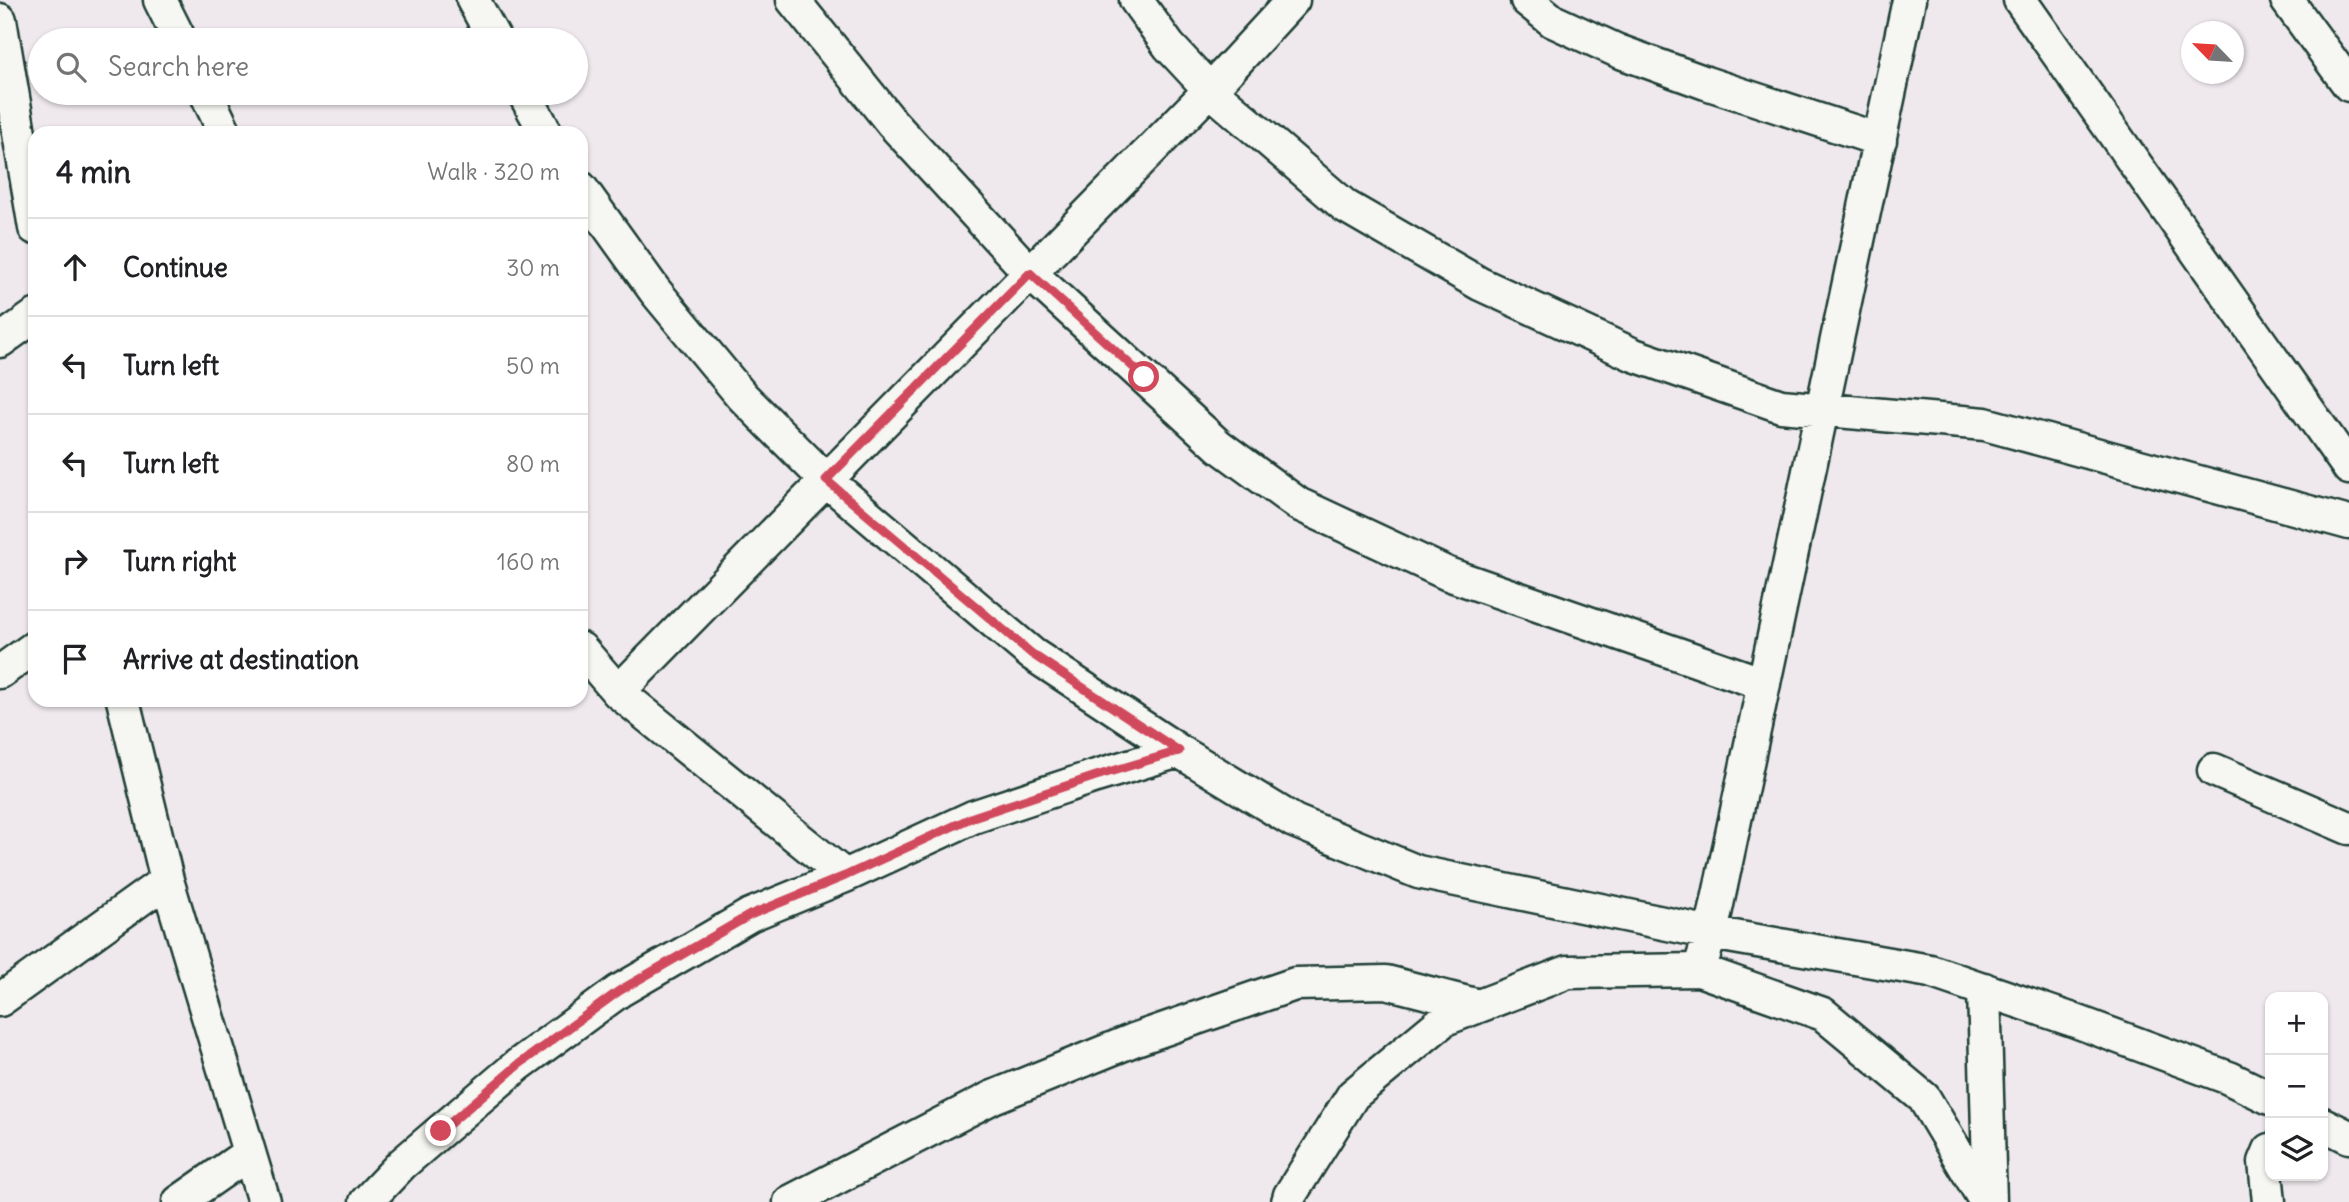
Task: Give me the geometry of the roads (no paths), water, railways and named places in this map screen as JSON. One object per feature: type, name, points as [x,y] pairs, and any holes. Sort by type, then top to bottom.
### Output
[{"type":"street","points":[[160,0],[174,28]]},
{"type":"street","points":[[473,0],[488,28]]},
{"type":"street","points":[[793,0],[892,123],[1030,273],[1219,446],[1298,504],[1448,574],[1764,684]]},
{"type":"street","points":[[1136,0],[1169,46],[1210,90],[1345,206],[1480,284],[1634,355],[1781,406],[1985,424],[2349,523]]},
{"type":"street","points":[[618,692],[1210,90],[1293,0]]},
{"type":"street","points":[[1527,0],[1553,21],[1618,51],[1880,140]]},
{"type":"street","points":[[1699,971],[1711,933],[1909,0]]},
{"type":"street","points":[[2020,0],[2349,468]]},
{"type":"street","points":[[2287,0],[2349,85]]},
{"type":"street","points":[[0,20],[28,186]]},
{"type":"street","points":[[211,105],[222,126]]},
{"type":"street","points":[[531,105],[542,126]]},
{"type":"street","points":[[588,198],[656,291],[742,397],[826,480],[1032,654],[1179,751],[1294,821],[1418,872],[1711,933],[1930,971],[2229,1078],[2265,1096]]},
{"type":"street","points":[[0,341],[28,321]]},
{"type":"street","points":[[0,672],[28,652]]},
{"type":"street","points":[[588,657],[618,692],[845,876]]},
{"type":"street","points":[[125,707],[167,880],[264,1202]]},
{"type":"street","points":[[366,1202],[402,1164],[518,1065],[619,991],[750,915],[845,876],[973,817],[1179,751]]},
{"type":"street","points":[[2214,770],[2349,828]]},
{"type":"street","points":[[0,1000],[167,880]]},
{"type":"street","points":[[1288,1202],[1353,1095],[1445,1019],[1568,972],[1699,971],[1823,1014],[1924,1098],[1988,1202]]},
{"type":"street","points":[[790,1202],[993,1097],[1136,1039],[1295,984],[1386,982],[1479,1006]]},
{"type":"street","points":[[1983,989],[1988,1202]]},
{"type":"street","points":[[2328,1126],[2349,1137]]},
{"type":"street","points":[[179,1202],[249,1153]]},
{"type":"street","points":[[2267,1181],[2269,1202]]}]
